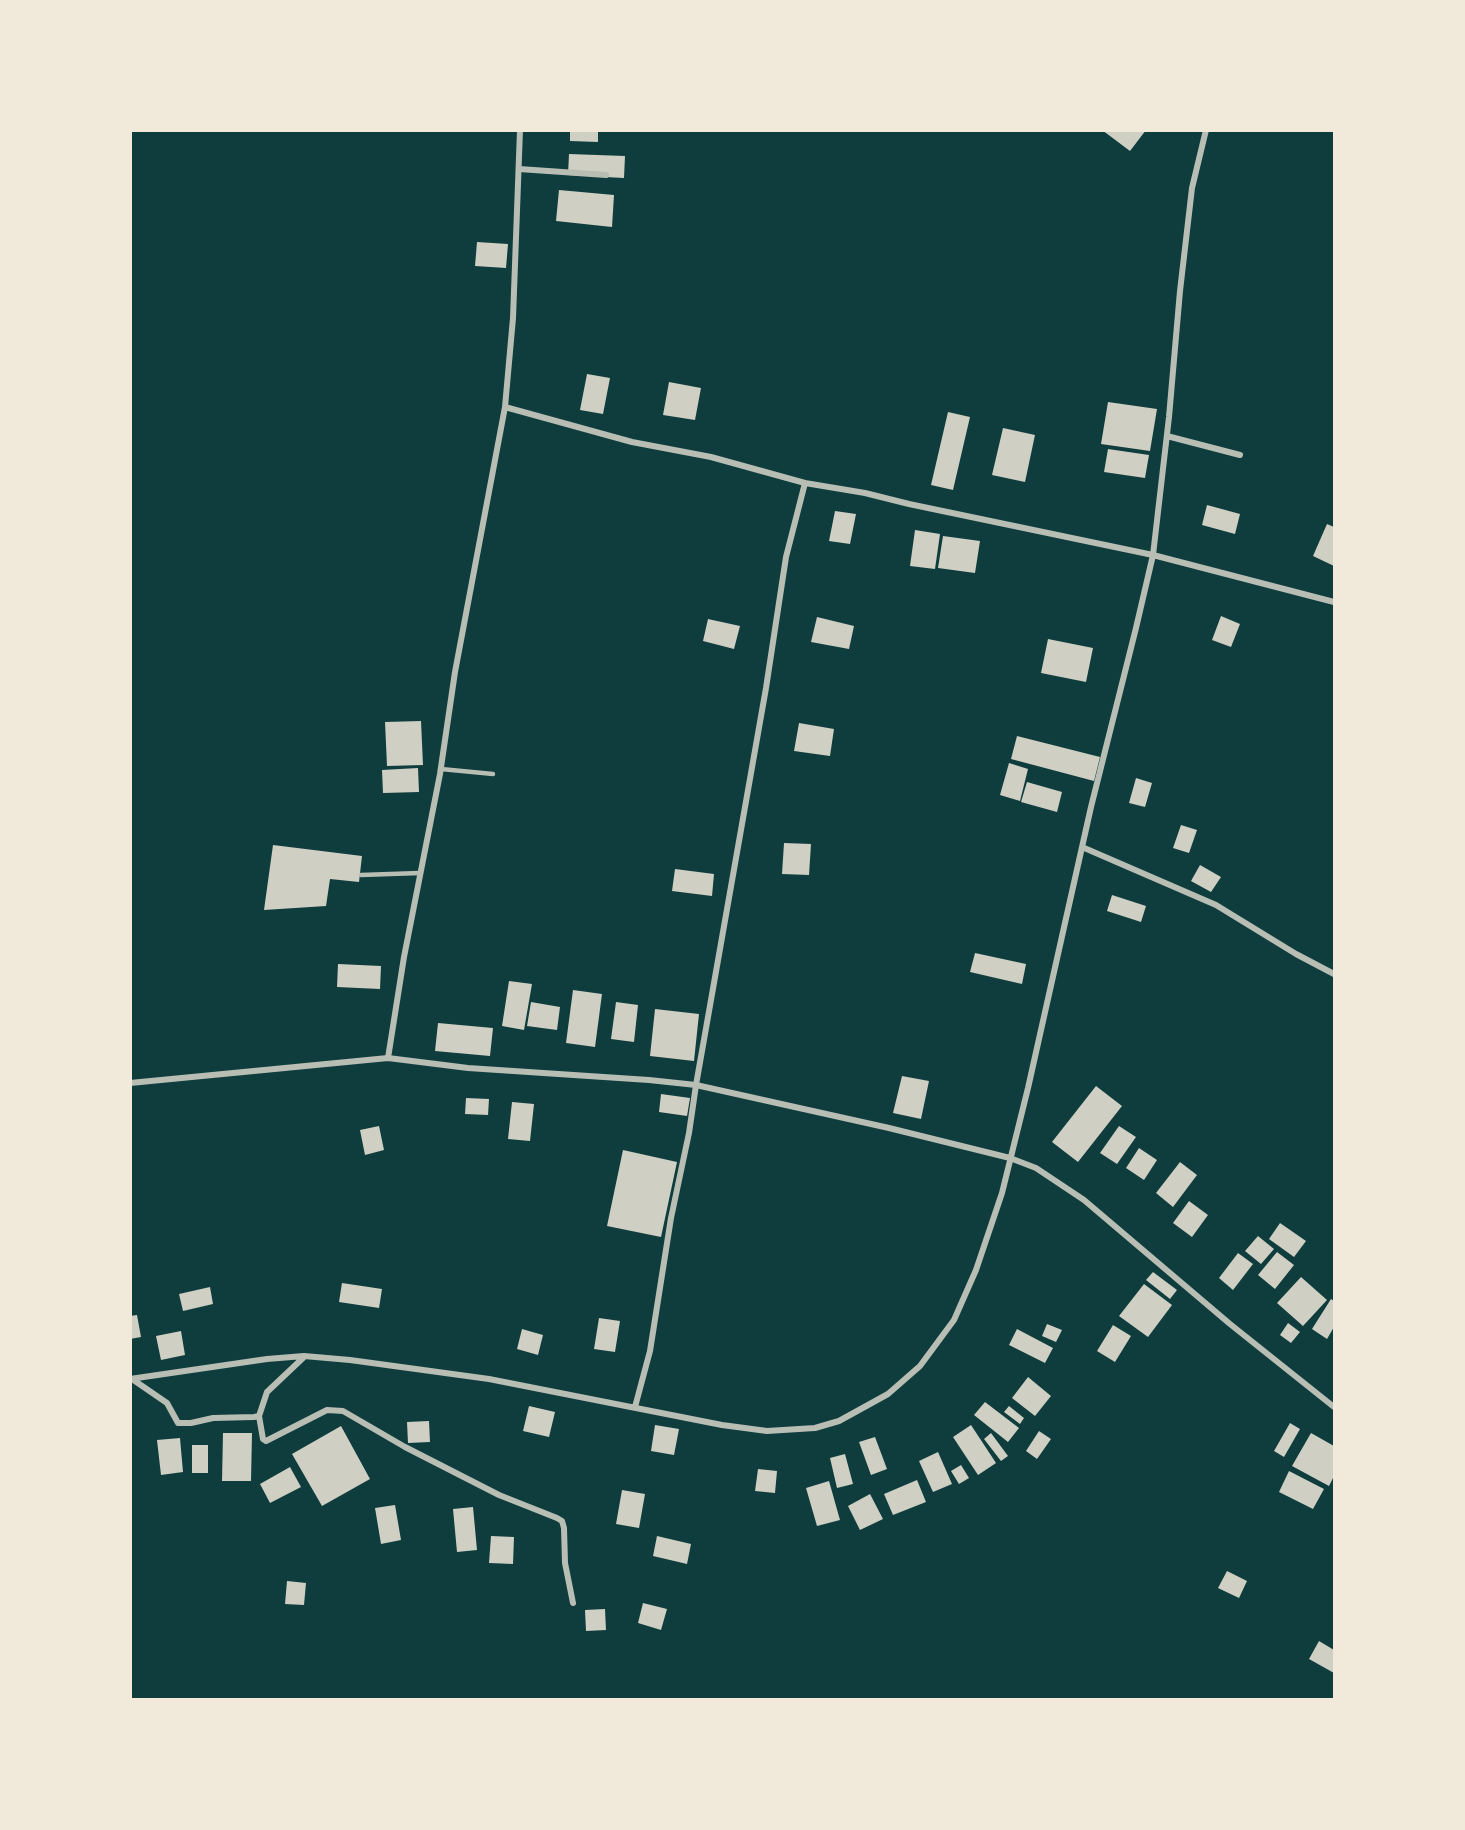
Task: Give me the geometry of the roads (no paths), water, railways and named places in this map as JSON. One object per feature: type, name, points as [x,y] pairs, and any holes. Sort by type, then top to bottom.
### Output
[{"type":"street","points":[[388,1058],[404,957],[441,769],[455,672],[505,407],[513,318],[520,130]]},
{"type":"street","points":[[131,1379],[267,1359],[304,1356],[350,1359],[489,1379],[722,1425],[768,1431],[815,1428],[839,1421],[888,1395],[920,1366],[954,1320],[976,1270],[1002,1193],[1082,847],[1153,555],[1192,188],[1206,130]]},
{"type":"street","points":[[519,168],[606,175]]},
{"type":"street","points":[[505,407],[632,441],[711,457],[805,483],[865,493],[1153,555],[1335,603]]},
{"type":"street","points":[[1167,436],[1240,455]]},
{"type":"street","points":[[635,1407],[650,1351],[671,1218],[689,1133],[766,688],[786,557],[805,483]]},
{"type":"street","points":[[1082,847],[1216,905],[1335,975]]},
{"type":"street","points":[[130,1083],[388,1058],[468,1068],[649,1080],[696,1085],[788,1104],[1010,1158],[1036,1168],[1084,1200],[1230,1324],[1335,1407]]},
{"type":"street","points":[[304,1356],[267,1392],[259,1416],[262,1439],[266,1441],[327,1410],[344,1411],[405,1447],[499,1495],[557,1518],[562,1521],[564,1527],[565,1563],[573,1603]]},
{"type":"street","points":[[131,1379],[167,1403],[178,1423],[191,1423],[213,1418],[259,1416]]},
{"type":"lane","points":[[441,769],[493,774]]},
{"type":"lane","points":[[361,875],[420,873]]}]
